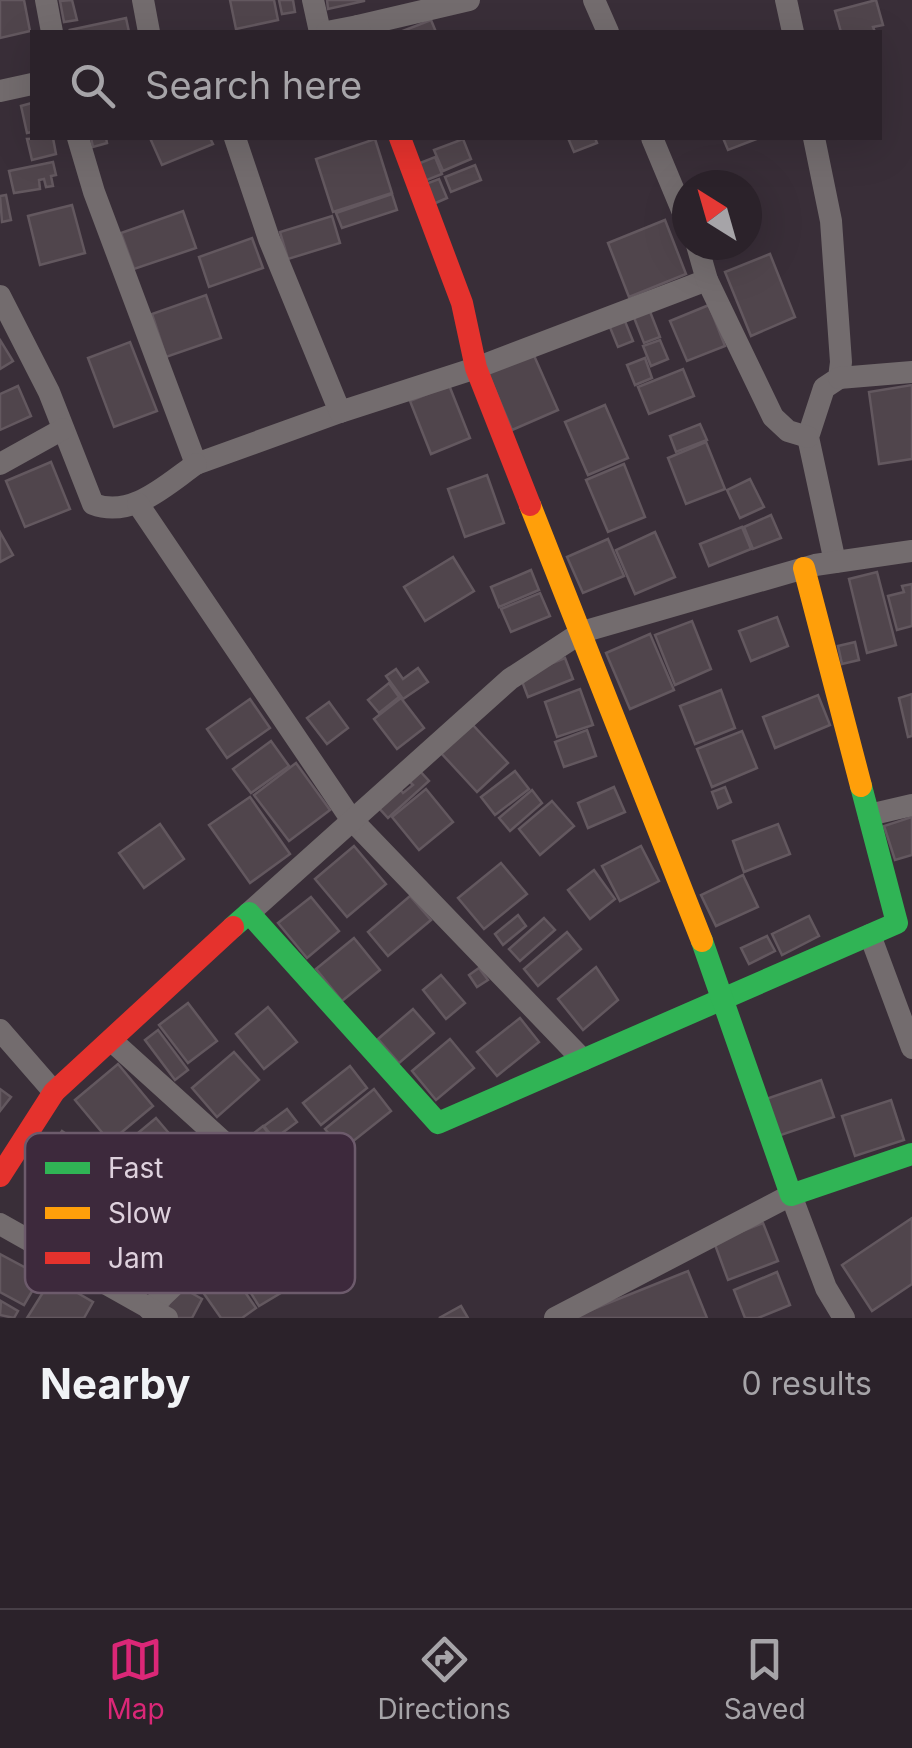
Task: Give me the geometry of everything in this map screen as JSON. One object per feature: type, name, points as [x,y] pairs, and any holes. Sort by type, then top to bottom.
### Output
[{"type":"street","points":[[46,0],[52,30]]},
{"type":"street","points":[[143,0],[148,30]]},
{"type":"street","points":[[313,0],[323,30]]},
{"type":"street","points":[[359,29],[469,0]]},
{"type":"street","points":[[594,0],[607,30]]},
{"type":"street","points":[[786,0],[793,30]]},
{"type":"street","points":[[0,91],[30,84]]},
{"type":"street","points":[[79,140],[94,192],[196,464]]},
{"type":"street","points":[[236,140],[270,239],[340,412]]},
{"type":"street","points":[[401,140],[462,303],[476,368],[724,996],[790,1195],[826,1288],[844,1318]]},
{"type":"street","points":[[653,140],[672,186]]},
{"type":"street","points":[[814,140],[831,220],[839,378]]},
{"type":"street","points":[[701,260],[773,416],[798,434]]},
{"type":"street","points":[[0,296],[49,392],[93,504],[102,507],[138,504],[196,464],[476,368],[708,280]]},
{"type":"street","points":[[248,913],[438,1123],[897,923],[868,815],[798,434],[824,388],[839,378],[912,372]]},
{"type":"street","points":[[0,464],[63,429]]},
{"type":"street","points":[[138,504],[351,819],[583,1060]]},
{"type":"street","points":[[28,1133],[54,1092],[510,679],[582,632],[820,564],[912,551]]},
{"type":"street","points":[[868,815],[912,805]]},
{"type":"street","points":[[870,934],[912,1048]]},
{"type":"street","points":[[0,1030],[54,1092]]},
{"type":"street","points":[[112,1041],[214,1133]]},
{"type":"street","points":[[0,1176],[25,1137]]},
{"type":"street","points":[[555,1318],[790,1195],[912,1154]]},
{"type":"street","points":[[0,1224],[25,1238]]},
{"type":"street","points":[[122,1293],[158,1313]]},
{"type":"building","points":[[0,0],[24,0],[30,31],[0,38]]},
{"type":"building","points":[[72,0],[77,20],[64,22],[60,1]]},
{"type":"building","points":[[230,0],[274,0],[278,20],[236,29]]},
{"type":"building","points":[[279,0],[293,0],[295,12],[282,14]]},
{"type":"building","points":[[327,0],[364,0],[364,1],[328,9]]},
{"type":"building","points":[[876,0],[883,25],[873,27],[874,30],[840,30],[835,11]]},
{"type":"building","points":[[126,18],[129,30],[70,30]]},
{"type":"building","points":[[431,20],[435,30],[405,30]]},
{"type":"building","points":[[30,104],[30,132],[27,133],[21,106]]},
{"type":"building","points":[[27,139],[53,140],[56,154],[32,160]]},
{"type":"building","points":[[91,140],[106,140],[107,143],[93,147]]},
{"type":"building","points":[[151,140],[211,140],[213,144],[162,165]]},
{"type":"building","points":[[375,140],[392,193],[333,212],[316,159]]},
{"type":"building","points":[[463,140],[471,159],[443,171],[434,150]]},
{"type":"building","points":[[569,140],[596,140],[597,143],[574,152]]},
{"type":"building","points":[[724,140],[754,140],[728,150]]},
{"type":"building","points":[[435,157],[442,174],[422,182],[415,165]]},
{"type":"building","points":[[53,162],[53,186],[46,187],[44,179],[39,180],[40,189],[14,193],[9,171]]},
{"type":"building","points":[[475,165],[481,180],[451,192],[445,177]]},
{"type":"building","points":[[439,179],[447,198],[431,205],[423,185]]},
{"type":"building","points":[[392,194],[397,210],[342,228],[336,213]]},
{"type":"building","points":[[6,195],[11,220],[2,222],[0,196]]},
{"type":"building","points":[[72,205],[85,253],[40,265],[28,216]]},
{"type":"building","points":[[183,211],[196,248],[134,269],[121,233]]},
{"type":"building","points":[[332,216],[340,243],[288,259],[280,232]]},
{"type":"building","points":[[665,220],[672,238],[672,260],[681,260],[686,274],[629,297],[608,243]]},
{"type":"building","points":[[252,238],[263,268],[209,287],[199,257]]},
{"type":"building","points":[[770,254],[795,317],[751,336],[725,272]]},
{"type":"building","points":[[206,295],[221,338],[166,357],[152,314]]},
{"type":"building","points":[[709,305],[725,346],[687,361],[670,321]]},
{"type":"building","points":[[649,309],[660,337],[644,343],[633,315]]},
{"type":"building","points":[[622,314],[633,341],[618,347],[607,320]]},
{"type":"building","points":[[0,340],[13,361],[0,369]]},
{"type":"building","points":[[660,340],[668,359],[651,366],[643,346]]},
{"type":"building","points":[[130,342],[157,411],[114,427],[88,358]]},
{"type":"building","points":[[532,351],[558,410],[512,430],[487,371]]},
{"type":"building","points":[[645,358],[652,378],[635,385],[627,365]]},
{"type":"building","points":[[683,369],[694,396],[649,414],[638,387]]},
{"type":"building","points":[[449,385],[470,438],[431,454],[410,401]]},
{"type":"building","points":[[912,385],[912,459],[879,464],[869,392]]},
{"type":"building","points":[[18,386],[31,416],[0,430],[0,394]]},
{"type":"building","points":[[605,405],[628,458],[588,475],[565,422]]},
{"type":"building","points":[[700,424],[707,440],[676,452],[670,436]]},
{"type":"building","points":[[706,442],[725,489],[686,504],[668,458]]},
{"type":"building","points":[[51,462],[70,509],[25,527],[6,481]]},
{"type":"building","points":[[624,464],[645,517],[608,532],[586,480]]},
{"type":"building","points":[[487,475],[504,523],[465,537],[448,489]]},
{"type":"building","points":[[750,479],[764,507],[740,518],[727,490]]},
{"type":"building","points":[[771,515],[781,538],[753,549],[744,527]]},
{"type":"building","points":[[742,527],[751,549],[709,566],[700,544]]},
{"type":"building","points":[[0,532],[13,555],[0,562]]},
{"type":"building","points":[[655,532],[675,577],[635,594],[616,550]]},
{"type":"building","points":[[608,539],[624,576],[583,593],[567,557]]},
{"type":"building","points":[[453,557],[474,591],[425,621],[404,587]]},
{"type":"building","points":[[531,570],[539,590],[499,607],[491,587]]},
{"type":"building","points":[[877,572],[896,645],[867,653],[849,579]]},
{"type":"building","points":[[912,584],[912,626],[897,630],[888,596],[904,592],[902,586]]},
{"type":"building","points":[[540,593],[550,616],[511,632],[501,609]]},
{"type":"building","points":[[777,617],[788,646],[751,661],[739,631]]},
{"type":"building","points":[[692,621],[711,669],[675,685],[655,635]]},
{"type":"building","points":[[650,634],[674,690],[630,709],[606,653]]},
{"type":"building","points":[[855,642],[859,660],[842,664],[838,646]]},
{"type":"building","points":[[565,658],[573,679],[528,697],[520,676]]},
{"type":"building","points":[[418,668],[428,682],[403,699],[386,676],[396,669],[403,679]]},
{"type":"building","points":[[389,683],[399,697],[379,713],[368,700]]},
{"type":"building","points":[[580,689],[593,725],[557,737],[545,702]]},
{"type":"building","points":[[721,690],[735,728],[695,744],[680,706]]},
{"type":"building","points":[[912,694],[912,736],[908,737],[899,698]]},
{"type":"building","points":[[818,695],[830,725],[775,748],[763,717]]},
{"type":"building","points":[[401,698],[424,728],[397,749],[374,719]]},
{"type":"building","points":[[250,699],[270,728],[227,758],[207,729]]},
{"type":"building","points":[[329,702],[348,728],[327,744],[307,718]]},
{"type":"building","points":[[472,724],[508,763],[477,792],[441,753]]},
{"type":"building","points":[[587,730],[596,756],[564,767],[555,742]]},
{"type":"building","points":[[742,731],[757,768],[712,787],[697,749]]},
{"type":"building","points":[[271,741],[289,766],[251,793],[233,769]]},
{"type":"building","points":[[296,763],[330,810],[289,841],[254,795]]},
{"type":"building","points":[[419,770],[429,781],[388,818],[378,807],[399,788],[403,793],[413,785],[408,780]]},
{"type":"building","points":[[515,771],[529,789],[495,815],[481,797]]},
{"type":"building","points":[[614,787],[625,812],[588,828],[578,803]]},
{"type":"building","points":[[725,787],[731,802],[718,808],[712,792]]},
{"type":"building","points":[[426,789],[453,822],[419,850],[392,817]]},
{"type":"building","points":[[532,790],[542,803],[510,831],[499,818]]},
{"type":"building","points":[[250,797],[290,854],[250,883],[209,825]]},
{"type":"building","points":[[552,801],[574,826],[540,855],[519,829]]},
{"type":"building","points":[[912,817],[912,855],[895,860],[884,826]]},
{"type":"building","points":[[160,824],[184,859],[144,888],[119,853]]},
{"type":"building","points":[[778,824],[790,854],[744,872],[733,841]]},
{"type":"building","points":[[354,846],[386,884],[347,917],[315,879]]},
{"type":"building","points":[[641,846],[659,881],[620,901],[602,866]]},
{"type":"building","points":[[501,863],[527,894],[484,929],[458,898]]},
{"type":"building","points":[[594,870],[615,899],[590,919],[568,890]]},
{"type":"building","points":[[743,875],[758,907],[716,926],[701,895]]},
{"type":"building","points":[[410,896],[431,920],[388,956],[368,932]]},
{"type":"building","points":[[311,897],[339,931],[307,958],[278,923]]},
{"type":"building","points":[[518,915],[526,926],[503,945],[495,934]]},
{"type":"building","points":[[809,916],[819,936],[782,955],[772,934]]},
{"type":"building","points":[[544,918],[555,930],[520,961],[509,949]]},
{"type":"building","points":[[567,932],[581,949],[538,986],[524,969]]},
{"type":"building","points":[[767,936],[775,951],[749,964],[741,948]]},
{"type":"building","points":[[354,938],[380,970],[342,1001],[316,969]]},
{"type":"building","points":[[596,967],[618,1000],[583,1030],[558,999]]},
{"type":"building","points":[[479,968],[488,980],[477,987],[469,975]]},
{"type":"building","points":[[441,975],[465,1003],[446,1019],[423,990]]},
{"type":"building","points":[[188,1003],[217,1041],[188,1063],[159,1025]]},
{"type":"building","points":[[268,1007],[297,1042],[264,1069],[236,1034]]},
{"type":"building","points":[[413,1009],[434,1033],[399,1063],[378,1039]]},
{"type":"building","points":[[520,1018],[539,1042],[497,1076],[477,1052]]},
{"type":"building","points":[[158,1030],[188,1070],[175,1080],[145,1040]]},
{"type":"building","points":[[450,1039],[474,1068],[436,1100],[412,1071]]},
{"type":"building","points":[[234,1052],[259,1080],[217,1117],[192,1088]]},
{"type":"building","points":[[118,1064],[153,1106],[121,1133],[102,1133],[75,1100]]},
{"type":"building","points":[[350,1066],[367,1088],[321,1125],[303,1103]]},
{"type":"building","points":[[821,1080],[834,1117],[778,1136],[766,1099]]},
{"type":"building","points":[[0,1089],[11,1097],[0,1111]]},
{"type":"building","points":[[374,1089],[391,1111],[355,1140],[355,1133],[328,1133],[325,1129]]},
{"type":"building","points":[[891,1100],[904,1140],[855,1156],[842,1116]]},
{"type":"building","points":[[287,1109],[297,1122],[282,1133],[269,1133],[264,1126]]},
{"type":"building","points":[[156,1118],[169,1133],[138,1133]]},
{"type":"building","points":[[912,1218],[912,1284],[872,1311],[842,1265]]},
{"type":"building","points":[[763,1223],[778,1261],[728,1280],[714,1242]]},
{"type":"building","points":[[0,1254],[25,1267],[25,1293],[31,1293],[24,1305],[0,1292]]},
{"type":"building","points":[[688,1271],[707,1318],[576,1316]]},
{"type":"building","points":[[777,1272],[790,1305],[758,1318],[745,1318],[734,1290]]},
{"type":"building","points":[[43,1293],[78,1293],[93,1302],[84,1318],[27,1318]]},
{"type":"building","points":[[175,1293],[191,1293],[202,1299],[192,1318],[173,1318],[164,1313]]},
{"type":"building","points":[[204,1293],[246,1293],[256,1308],[242,1318],[221,1318]]},
{"type":"building","points":[[251,1293],[281,1293],[259,1306]]},
{"type":"building","points":[[1,1301],[18,1311],[14,1318],[0,1315]]},
{"type":"building","points":[[461,1306],[468,1318],[439,1318]]},
{"type":"traffic: fast","points":[[233,927],[249,913],[438,1123],[897,923],[861,786]]},
{"type":"traffic: fast","points":[[702,941],[791,1195],[912,1154]]},
{"type":"traffic: slow","points":[[530,505],[702,941]]},
{"type":"traffic: slow","points":[[804,568],[861,786]]},
{"type":"traffic: jam","points":[[401,140],[462,303],[476,368],[530,505]]},
{"type":"traffic: jam","points":[[28,1133],[54,1092],[233,927]]},
{"type":"traffic: jam","points":[[0,1176],[25,1137]]}]
